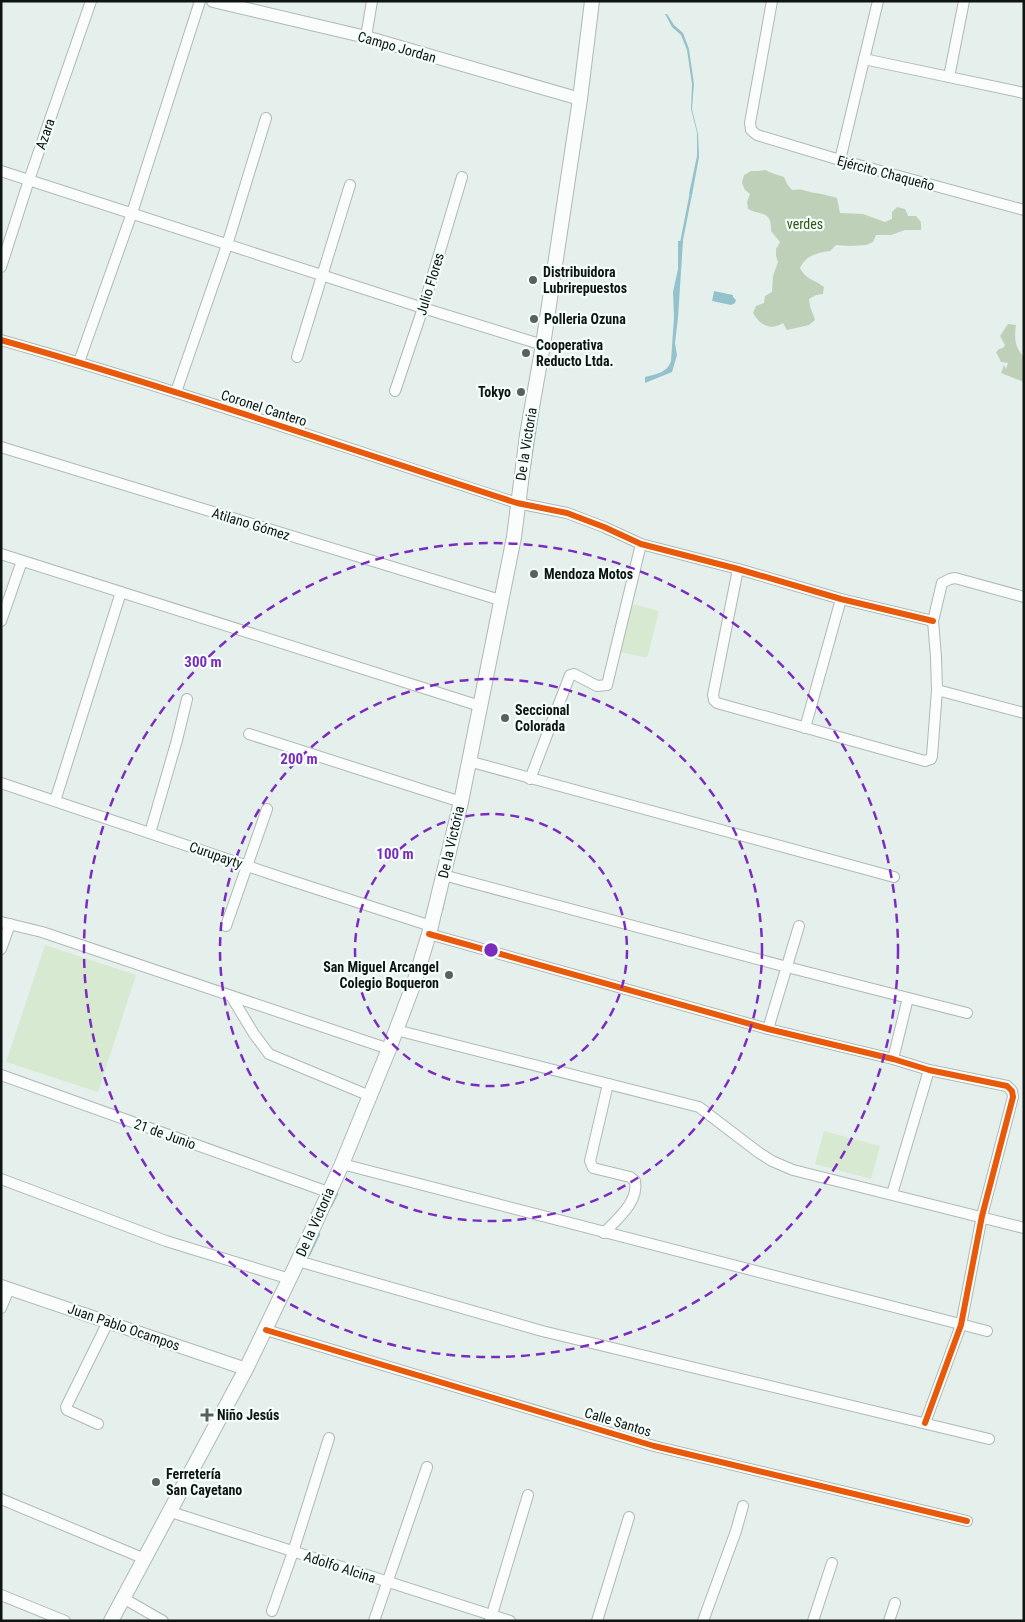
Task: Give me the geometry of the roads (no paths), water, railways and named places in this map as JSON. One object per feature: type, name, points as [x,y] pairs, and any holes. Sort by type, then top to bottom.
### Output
[{"type":"main road","name":"De la Victoria","points":[[111,1621],[246,1369],[290,1279],[342,1164],[390,1049],[414,983],[430,930],[460,802],[514,536],[527,436],[544,345],[580,99],[592,1]]},
{"type":"street","name":"Azara","points":[[1,267],[91,1]]},
{"type":"street","points":[[79,362],[132,213],[200,1]]},
{"type":"street","name":"Campo Jordan","points":[[213,1],[366,37],[580,99]]},
{"type":"street","points":[[366,37],[372,1]]},
{"type":"street","name":"Ejército Chaqueño","points":[[772,1],[750,123],[751,130],[757,135],[840,160],[1024,210]]},
{"type":"street","points":[[840,160],[878,1]]},
{"type":"street","points":[[949,77],[964,1]]},
{"type":"street","points":[[864,59],[1024,92]]},
{"type":"street","points":[[176,392],[227,245],[266,118]]},
{"type":"street","points":[[1,171],[423,308],[544,345]]},
{"type":"street","name":"Julio Flores","points":[[395,391],[423,308],[462,177]]},
{"type":"street","points":[[297,357],[350,185]]},
{"type":"street","name":"Coronel Cantero","points":[[1,340],[176,392],[517,503],[566,513],[604,527],[641,544],[738,569],[841,599],[933,621]]},
{"type":"street","name":"Atilano Gómez","points":[[1,446],[500,600]]},
{"type":"street","points":[[530,779],[570,675],[574,674],[597,686],[607,685],[641,544]]},
{"type":"street","points":[[1,554],[480,706]]},
{"type":"street","points":[[1,621],[22,561]]},
{"type":"street","points":[[738,569],[713,695],[714,700],[717,703],[925,761],[932,756],[937,690],[933,621],[942,583],[955,578],[1024,597]]},
{"type":"street","points":[[55,801],[121,592]]},
{"type":"street","points":[[805,728],[841,599]]},
{"type":"street","points":[[937,690],[1024,713]]},
{"type":"street","points":[[150,833],[187,699]]},
{"type":"street","points":[[248,734],[460,802]]},
{"type":"street","points":[[468,761],[894,877]]},
{"type":"street","name":"Curupayty","points":[[1,782],[430,930],[768,1029],[893,1059],[929,1070],[1007,1086],[1012,1091],[1013,1097],[982,1216]]},
{"type":"street","points":[[226,926],[267,808]]},
{"type":"street","points":[[443,875],[967,1013]]},
{"type":"street","points":[[1,949],[5,923],[42,932],[390,1049]]},
{"type":"street","points":[[768,1029],[800,926]]},
{"type":"street","points":[[232,996],[254,1034],[269,1054],[370,1096]]},
{"type":"street","points":[[893,1059],[908,998]]},
{"type":"street","points":[[396,1030],[699,1107],[758,1152],[772,1161],[793,1170],[1024,1228]]},
{"type":"street","points":[[892,1194],[929,1070]]},
{"type":"street","name":"21 de Junio","points":[[1,1076],[328,1192]]},
{"type":"street","points":[[604,1233],[632,1202],[636,1188],[635,1181],[630,1177],[591,1166],[590,1161],[608,1084]]},
{"type":"street","points":[[342,1164],[988,1331]]},
{"type":"street","points":[[1,1179],[166,1241],[290,1279]]},
{"type":"street","points":[[925,1423],[961,1324],[982,1216]]},
{"type":"street","points":[[298,1261],[542,1331],[989,1439]]},
{"type":"street","points":[[1,1308],[5,1287]]},
{"type":"street","name":"Juan Pablo Ocampos","points":[[5,1287],[246,1369]]},
{"type":"street","points":[[98,1424],[67,1410],[66,1407],[108,1322]]},
{"type":"street","name":"Calle Santos","points":[[266,1330],[654,1446],[967,1520]]},
{"type":"street","points":[[272,1611],[329,1438]]},
{"type":"street","points":[[374,1621],[386,1581],[427,1467]]},
{"type":"street","points":[[491,1618],[528,1495]]},
{"type":"street","points":[[1,1499],[144,1558]]},
{"type":"street","points":[[703,1621],[736,1531],[743,1506]]},
{"type":"street","name":"Adolfo Alcina","points":[[171,1512],[386,1581],[491,1618],[510,1621]]},
{"type":"street","points":[[597,1621],[630,1517]]},
{"type":"street","points":[[813,1621],[832,1563]]},
{"type":"street","points":[[1,1595],[66,1621]]},
{"type":"street","points":[[123,1598],[163,1621]]},
{"type":"street","points":[[889,1621],[895,1604]]},
{"type":"water","points":[[665,14],[683,33],[689,49],[694,84],[692,109],[698,134],[699,157],[692,195],[689,194],[697,156],[697,133],[691,109],[692,84],[687,50],[681,35],[672,27]]},
{"type":"water","points":[[678,241],[683,241],[675,343],[677,355],[672,372],[645,383],[645,377],[664,371],[671,361],[674,317],[673,292],[678,269]]},
{"type":"water","points":[[714,291],[733,295],[736,300],[735,303],[731,305],[712,301]]},
{"type":"waterway","points":[[681,244],[691,193]]},
{"type":"waterway","points":[[530,465],[538,412]]},
{"type":"waterway","points":[[442,910],[446,891]]},
{"type":"waterway","points":[[331,1206],[337,1194]]},
{"type":"waterway","points":[[309,1255],[319,1234]]},
{"type":"place","name":"Distribuidora Lubrirepuestos","points":[[533,280]]},
{"type":"place","name":"Polleria Ozuna","points":[[534,319]]},
{"type":"place","name":"Cooperativa Reducto Ltda.","points":[[526,353]]},
{"type":"place","name":"Tokyo","points":[[521,392]]},
{"type":"place","name":"Mendoza Motos","points":[[534,574]]},
{"type":"place","name":"Seccional Colorada","points":[[505,718]]},
{"type":"place","name":"San Miguel Arcangel Colegio Boqueron","points":[[449,975]]},
{"type":"place","name":"Niño Jesús","points":[[207,1415]]},
{"type":"place","name":"Ferretería San Cayetano","points":[[156,1482]]},
{"type":"park label","name":"verdes","points":[[805,224]]}]
